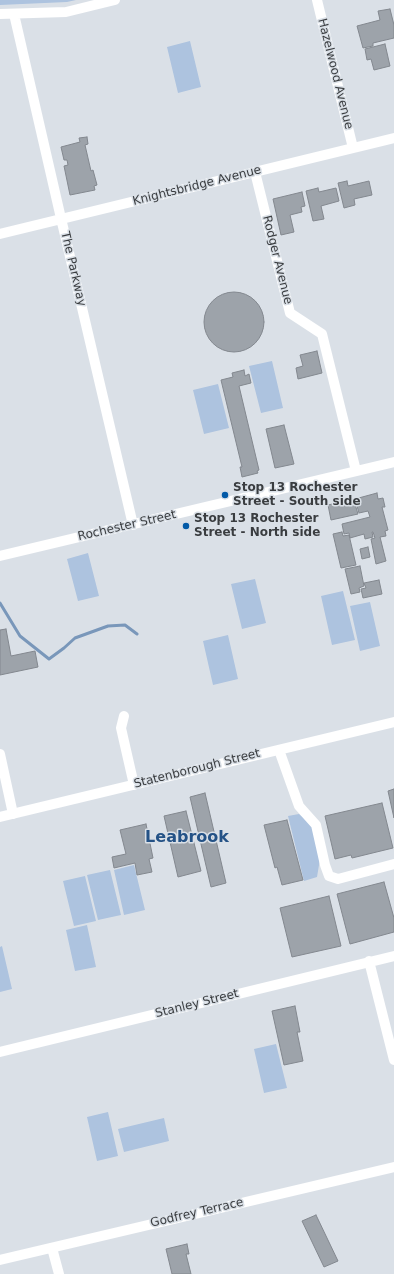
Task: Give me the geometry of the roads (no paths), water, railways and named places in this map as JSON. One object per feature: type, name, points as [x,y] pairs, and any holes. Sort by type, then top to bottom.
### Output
[{"type":"street","points":[[0,14],[66,12],[115,0]]},
{"type":"street","name":"Hazelwood Avenue","points":[[317,0],[353,148]]},
{"type":"street","name":"The Parkway","points":[[14,14],[133,524]]},
{"type":"street","name":"Knightsbridge Avenue","points":[[0,234],[394,138]]},
{"type":"street","name":"Rodger Avenue","points":[[255,172],[290,313],[322,334],[356,471]]},
{"type":"street","name":"Rochester Street","points":[[0,556],[394,462]]},
{"type":"street","points":[[124,716],[121,728],[134,785]]},
{"type":"street","name":"Statenborough Street","points":[[0,817],[394,722]]},
{"type":"street","points":[[279,750],[299,806],[316,825],[329,876],[338,879],[394,864]]},
{"type":"street","points":[[0,754],[13,814]]},
{"type":"street","name":"Stanley Street","points":[[0,1052],[394,956]]},
{"type":"street","points":[[369,962],[394,1060]]},
{"type":"street","name":"Godfrey Terrace","points":[[0,1260],[394,1167]]},
{"type":"street","points":[[52,1248],[59,1274]]},
{"type":"waterway","points":[[0,603],[20,636],[49,659],[75,638],[108,626],[125,625],[137,634]]},
{"type":"place","name":"Stop 13 Rochester Street - South side","points":[[225,495]]},
{"type":"place","name":"Stop 13 Rochester Street - North side","points":[[186,526]]},
{"type":"district","name":"Leabrook","points":[[187,838]]}]
